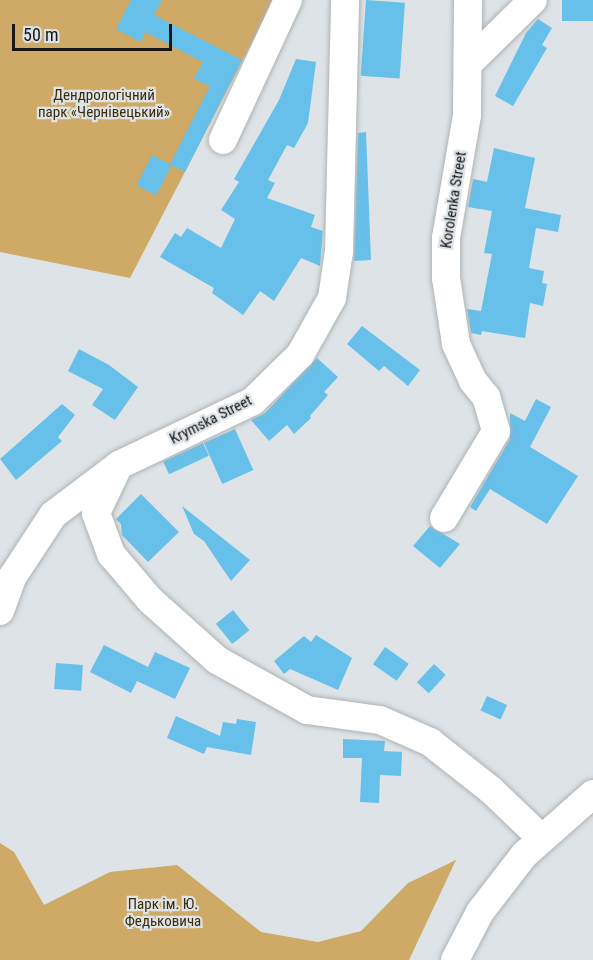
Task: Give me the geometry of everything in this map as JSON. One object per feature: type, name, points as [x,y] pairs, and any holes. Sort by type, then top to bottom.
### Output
[{"type":"street","points":[[222,140],[288,0]]},
{"type":"street","name":"Krymska Street","points":[[0,611],[13,576],[53,515],[120,465],[253,400],[300,355],[332,298],[339,251],[345,0]]},
{"type":"street","name":"Korolenka Street","points":[[444,518],[496,431],[486,397],[473,381],[456,344],[446,278],[446,238],[467,115],[470,62],[468,0]]},
{"type":"street","points":[[470,62],[533,0]]},
{"type":"street","points":[[120,465],[96,513],[111,554],[150,600],[217,660],[307,710],[380,720],[430,742],[491,790],[541,838]]},
{"type":"street","points":[[455,960],[480,912],[541,838],[593,794]]},
{"type":"green space","name":"Дендрологічний парк «Чернівецький»","points":[[0,0],[274,0],[130,278],[0,252]]},
{"type":"green space","name":"Парк ім. Ю. Федьковича","points":[[0,843],[14,852],[44,905],[110,872],[177,865],[261,932],[318,942],[361,931],[408,883],[456,860],[409,960],[0,960]]},
{"type":"building","points":[[131,0],[162,0],[154,15],[242,60],[185,172],[170,164],[210,86],[194,79],[203,62],[145,32],[141,42],[116,29]]},
{"type":"building","points":[[366,0],[405,3],[400,79],[361,76]]},
{"type":"building","points":[[562,0],[593,0],[593,21],[562,21]]},
{"type":"building","points":[[538,19],[552,28],[542,45],[547,48],[513,106],[495,96],[526,33]]},
{"type":"building","points":[[296,59],[316,62],[308,123],[294,148],[287,145],[268,180],[275,183],[267,198],[315,215],[311,227],[323,231],[320,266],[301,258],[274,301],[260,291],[243,315],[212,293],[214,288],[160,257],[175,233],[181,237],[187,228],[221,248],[235,219],[221,210],[239,182],[234,179],[279,100]]},
{"type":"building","points":[[366,132],[371,260],[354,261],[358,133]]},
{"type":"building","points":[[494,148],[535,158],[525,208],[561,215],[558,232],[536,228],[529,268],[544,271],[542,283],[547,284],[543,306],[530,303],[525,338],[482,331],[481,335],[471,333],[467,309],[481,311],[492,254],[484,253],[492,211],[468,207],[473,179],[487,182]]},
{"type":"building","points":[[152,155],[172,165],[156,195],[137,185]]},
{"type":"building","points":[[362,326],[420,370],[408,386],[384,366],[379,371],[347,344]]},
{"type":"building","points":[[79,349],[109,365],[138,387],[115,420],[92,405],[103,389],[68,371]]},
{"type":"building","points":[[317,358],[338,377],[324,392],[328,395],[310,416],[311,418],[294,434],[287,425],[269,441],[251,420],[265,413]]},
{"type":"building","points":[[536,399],[551,407],[530,447],[578,476],[547,524],[490,489],[476,511],[470,507],[510,439],[510,413],[525,421]]},
{"type":"building","points":[[62,404],[75,415],[58,437],[62,441],[16,480],[0,459]]},
{"type":"building","points":[[235,429],[253,470],[222,484],[204,443]]},
{"type":"building","points":[[203,443],[209,456],[169,474],[163,462]]},
{"type":"building","points":[[141,494],[179,532],[148,562],[122,535],[121,524],[116,519]]},
{"type":"building","points":[[182,506],[250,560],[231,581],[204,541],[194,534]]},
{"type":"building","points":[[430,526],[460,544],[440,568],[413,546]]},
{"type":"building","points":[[233,610],[249,630],[232,644],[216,624]]},
{"type":"building","points":[[316,635],[352,658],[338,690],[290,669],[284,674],[274,661],[304,636],[311,642]]},
{"type":"building","points":[[104,645],[148,667],[155,652],[190,668],[175,699],[137,681],[131,693],[90,672]]},
{"type":"building","points":[[385,647],[409,664],[397,681],[373,664]]},
{"type":"building","points":[[56,663],[83,665],[81,691],[54,689]]},
{"type":"building","points":[[434,664],[446,675],[429,693],[417,682]]},
{"type":"building","points":[[487,696],[507,705],[501,720],[480,711]]},
{"type":"building","points":[[176,716],[220,736],[223,722],[236,724],[237,719],[256,722],[251,755],[207,747],[204,754],[167,738]]},
{"type":"building","points":[[343,739],[385,741],[384,751],[402,752],[401,776],[380,775],[379,803],[360,802],[362,758],[343,758]]}]
